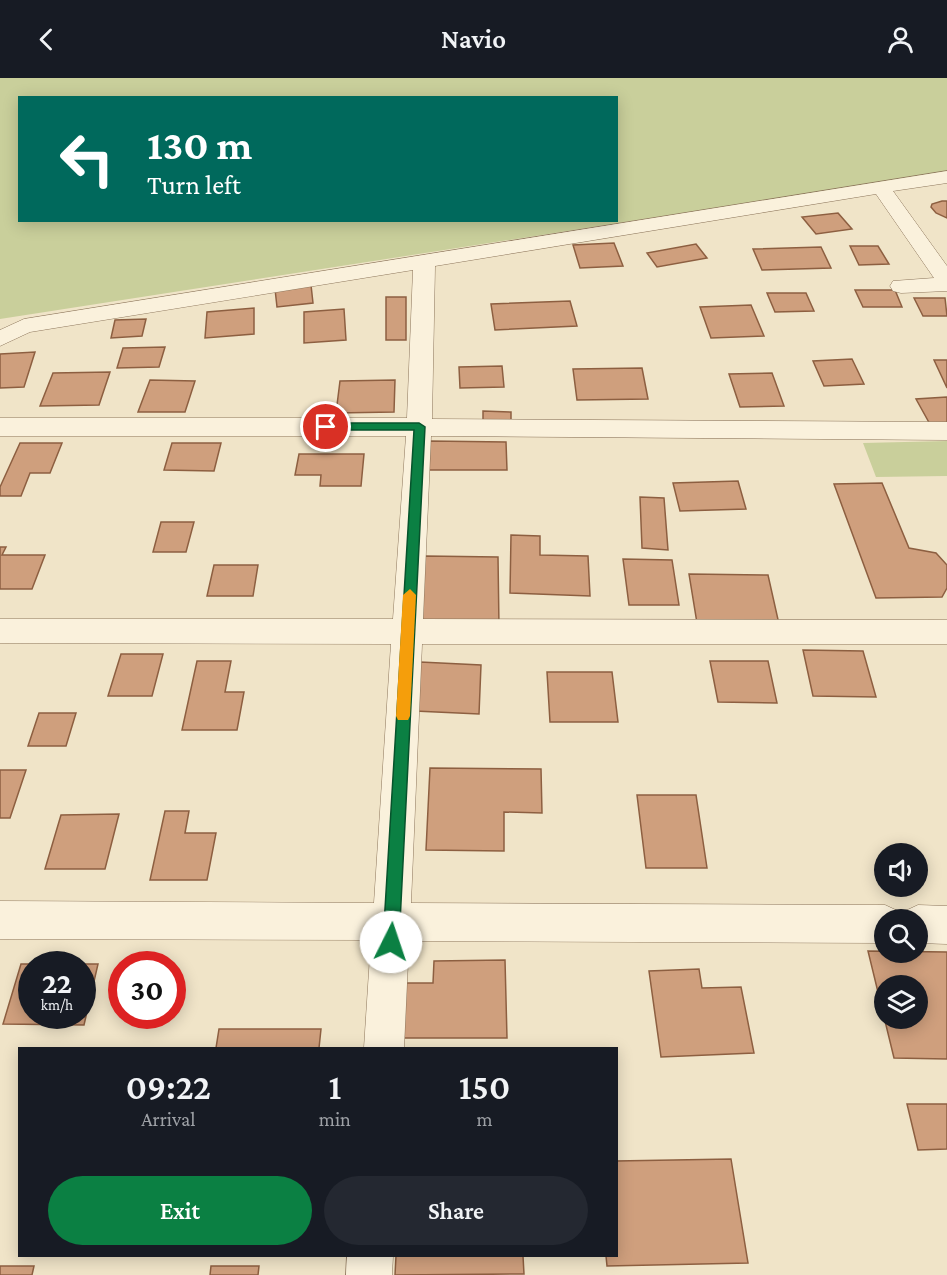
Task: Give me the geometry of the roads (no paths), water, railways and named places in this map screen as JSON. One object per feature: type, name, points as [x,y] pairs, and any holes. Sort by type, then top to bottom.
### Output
[{"type":"street","points":[[0,339],[24,326],[947,177]]},
{"type":"street","points":[[881,188],[947,283]]},
{"type":"street","points":[[384,1047],[419,427],[424,261]]},
{"type":"street","points":[[901,286],[947,283]]},
{"type":"street","points":[[0,428],[419,427],[947,431]]},
{"type":"street","points":[[0,631],[947,632]]},
{"type":"street","points":[[0,920],[874,924]]},
{"type":"street","points":[[928,924],[947,925]]},
{"type":"street","points":[[369,1275],[370,1257]]}]
